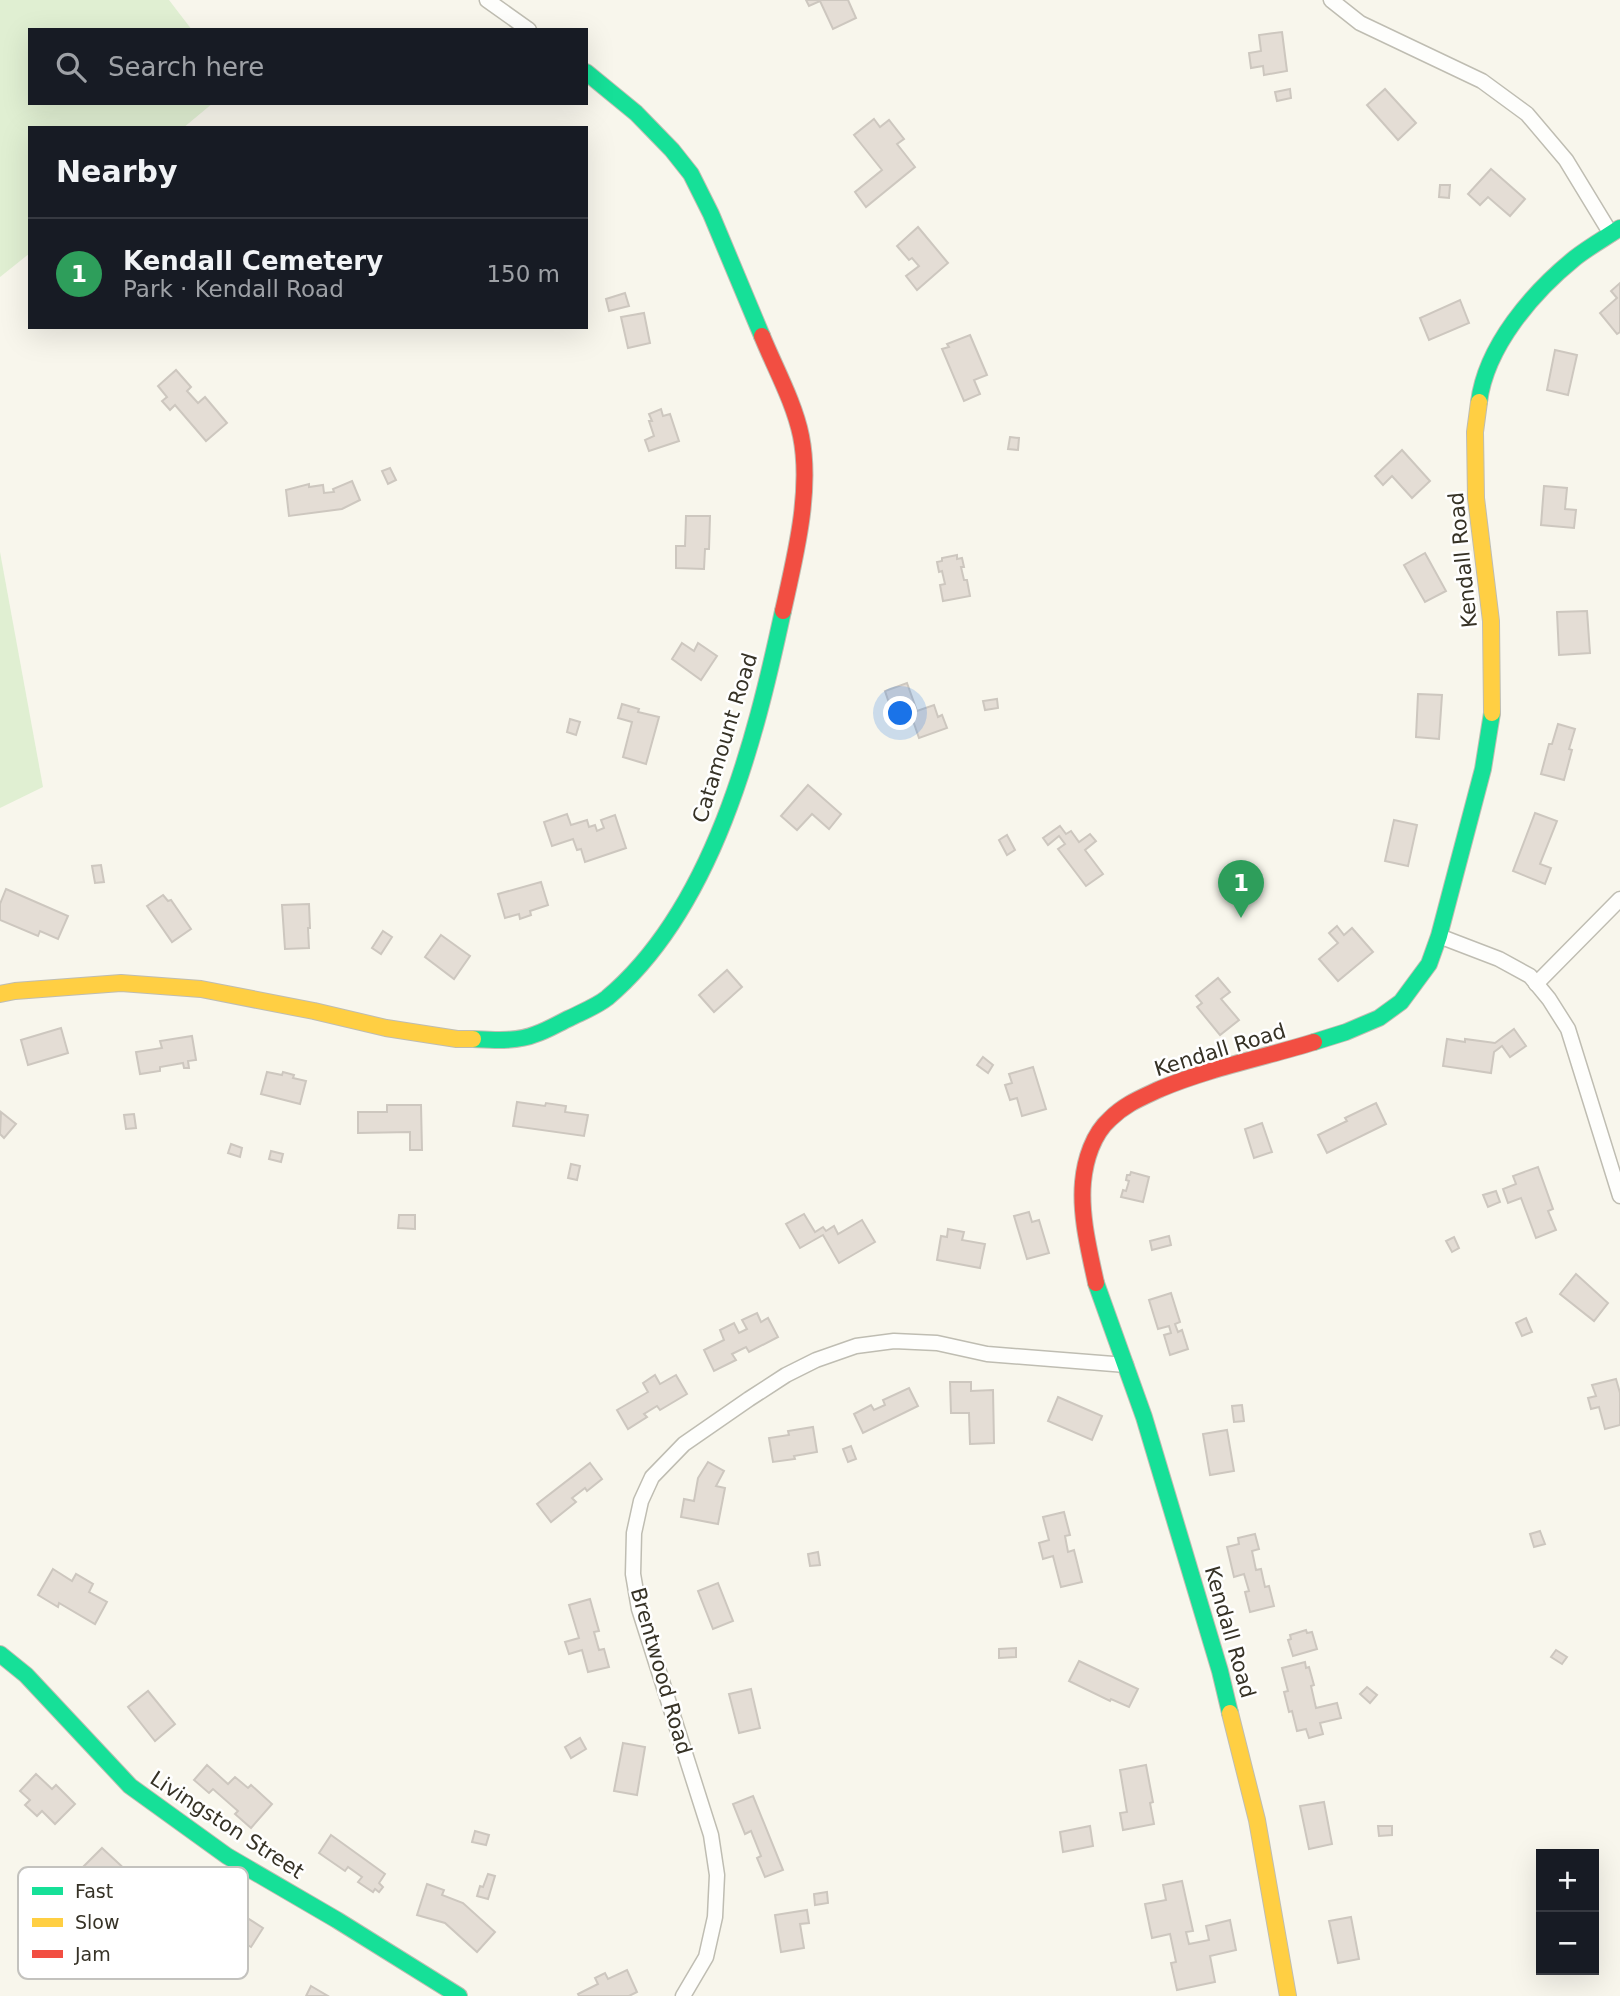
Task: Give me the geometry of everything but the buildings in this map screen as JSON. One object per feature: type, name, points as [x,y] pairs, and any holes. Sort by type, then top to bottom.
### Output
[{"type":"street","points":[[487,0],[526,28]]},
{"type":"street","points":[[1331,0],[1360,23],[1482,82],[1527,114],[1566,160],[1615,231]]},
{"type":"street","name":"Catamount Road","points":[[0,994],[121,984],[201,989],[386,1028],[457,1039],[503,1040],[535,1035],[605,1000],[638,969],[666,933],[695,884],[727,814],[751,738],[774,653],[800,532],[804,475],[801,436],[790,403],[716,226],[691,174],[636,113],[588,74]]},
{"type":"street","name":"Kendall Road","points":[[1287,1996],[1257,1821],[1220,1671],[1144,1417],[1096,1283],[1085,1228],[1083,1183],[1090,1149],[1107,1121],[1128,1103],[1165,1086],[1212,1070],[1298,1047],[1379,1018],[1401,1002],[1429,964],[1439,936],[1483,769],[1493,708],[1491,621],[1476,498],[1475,432],[1480,391],[1497,346],[1532,298],[1576,257],[1615,231]]},
{"type":"street","points":[[1536,984],[1620,899]]},
{"type":"street","points":[[1439,936],[1499,959],[1530,976],[1569,1029],[1620,1196]]},
{"type":"street","name":"Brentwood Road","points":[[683,1996],[706,1958],[715,1917],[717,1875],[711,1835],[639,1609],[633,1574],[634,1533],[641,1501],[652,1477],[684,1444],[786,1375],[816,1360],[856,1346],[894,1341],[937,1343],[987,1354],[1126,1365]]},
{"type":"street","name":"Livingston Street","points":[[0,1654],[26,1675],[130,1786],[246,1867]]},
{"type":"street","name":"Livingston Street","points":[[248,1868],[459,1996]]},
{"type":"green space","points":[[0,0],[169,0],[190,28],[28,28],[28,105],[211,105],[185,126],[28,126],[28,255],[0,277]]},
{"type":"green space","points":[[0,552],[43,787],[0,808]]},
{"type":"traffic: fast","points":[[588,74],[636,113],[691,174],[711,214],[762,336]]},
{"type":"traffic: fast","points":[[1479,402],[1491,361],[1501,341],[1528,304],[1575,258],[1620,228]]},
{"type":"traffic: fast","points":[[473,1039],[505,1040],[529,1037],[549,1028],[599,1004],[644,961],[675,918],[702,871],[724,820],[759,714],[783,611]]},
{"type":"traffic: fast","points":[[1314,1042],[1379,1018],[1401,1002],[1429,964],[1439,936],[1483,769],[1492,713]]},
{"type":"traffic: fast","points":[[1096,1283],[1144,1417],[1220,1671],[1230,1713]]},
{"type":"traffic: fast","points":[[0,1654],[26,1675],[130,1786],[246,1867]]},
{"type":"traffic: fast","points":[[248,1868],[459,1996]]},
{"type":"traffic: slow","points":[[1479,402],[1475,432],[1476,498],[1491,621],[1492,713]]},
{"type":"traffic: slow","points":[[0,994],[121,983],[201,989],[386,1028],[473,1039]]},
{"type":"traffic: slow","points":[[1230,1713],[1257,1820],[1288,1996]]},
{"type":"traffic: jam","points":[[762,336],[794,411],[804,457],[801,524],[783,611]]},
{"type":"traffic: jam","points":[[1096,1283],[1082,1194],[1091,1148],[1104,1125],[1127,1105],[1160,1089],[1217,1069],[1314,1042]]},
{"type":"place","name":"Kendall Cemetery","points":[[1241,918]]}]
